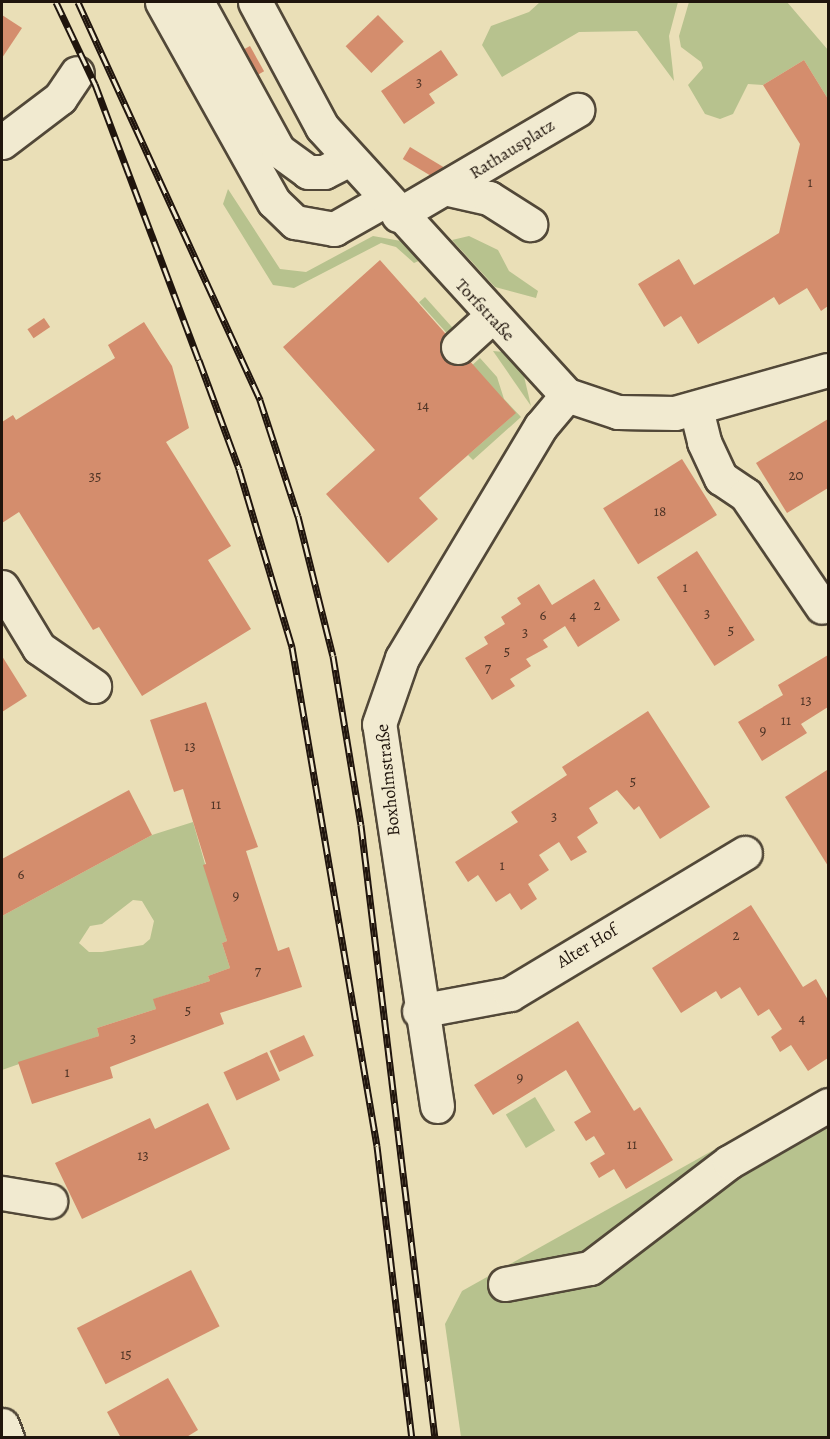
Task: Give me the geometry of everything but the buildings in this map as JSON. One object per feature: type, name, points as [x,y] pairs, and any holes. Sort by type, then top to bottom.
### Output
[{"type":"street","name":"Rathausplatz","points":[[162,2],[274,202],[295,222],[334,230],[391,207],[448,189],[577,110]]},
{"type":"street","points":[[197,2],[284,156],[308,172],[324,172],[348,160]]},
{"type":"street","name":"Torfstraße","points":[[255,2],[322,127],[348,160],[567,395],[618,412],[696,409],[828,370]]},
{"type":"street","points":[[2,141],[68,85]]},
{"type":"street","name":"Rathausplatz","points":[[448,189],[489,198],[530,225]]},
{"type":"street","points":[[458,347],[492,316]]},
{"type":"street","name":"Boxholmstraße","points":[[436,1106],[419,1011],[378,724],[402,658],[542,426],[567,395]]},
{"type":"street","points":[[696,409],[704,442],[721,478],[746,495],[822,607]]},
{"type":"street","points":[[2,588],[39,648],[94,686]]},
{"type":"street","name":"Alter Hof","points":[[419,1011],[510,994],[745,852]]},
{"type":"street","points":[[505,1284],[590,1268],[729,1162],[828,1105]]},
{"type":"street","points":[[2,1193],[50,1201]]},
{"type":"street","points":[[2,1425],[7,1437]]},
{"type":"green space","points":[[540,2],[678,2],[669,36],[674,81],[637,31],[579,32],[502,77],[482,45],[491,26],[529,12]]},
{"type":"green space","points":[[689,2],[787,2],[828,50],[828,99],[804,60],[763,85],[748,84],[733,114],[720,119],[705,114],[688,85],[703,68],[701,62],[681,47],[679,36]]},
{"type":"green space","points":[[228,189],[280,269],[306,272],[373,236],[401,241],[421,260],[414,263],[396,247],[381,243],[294,288],[273,285],[223,204]]},
{"type":"green space","points":[[469,236],[498,250],[509,271],[538,291],[536,298],[495,287],[452,240]]},
{"type":"green space","points":[[425,297],[461,337],[455,342],[419,302]]},
{"type":"green space","points":[[493,351],[504,352],[523,372],[531,406]]},
{"type":"green space","points":[[480,358],[497,377],[504,399],[521,417],[473,460],[468,455],[511,417],[468,369]]},
{"type":"green space","points":[[193,822],[227,941],[222,943],[230,968],[208,976],[210,981],[154,999],[156,1009],[97,1028],[99,1036],[2,1070],[2,916],[152,835]],"holes":[[[133,900],[142,901],[154,921],[150,939],[143,945],[89,952],[79,943],[90,926],[102,924]]]},
{"type":"green space","points":[[828,1086],[828,1437],[461,1437],[445,1324],[462,1291]]},
{"type":"green space","points":[[535,1097],[555,1130],[526,1148],[506,1115]]},
{"type":"railway","points":[[56,2],[95,84],[239,469],[292,647],[377,1146],[412,1438]]},
{"type":"railway","points":[[78,2],[260,400],[298,516],[333,656],[361,825],[435,1438]]}]
